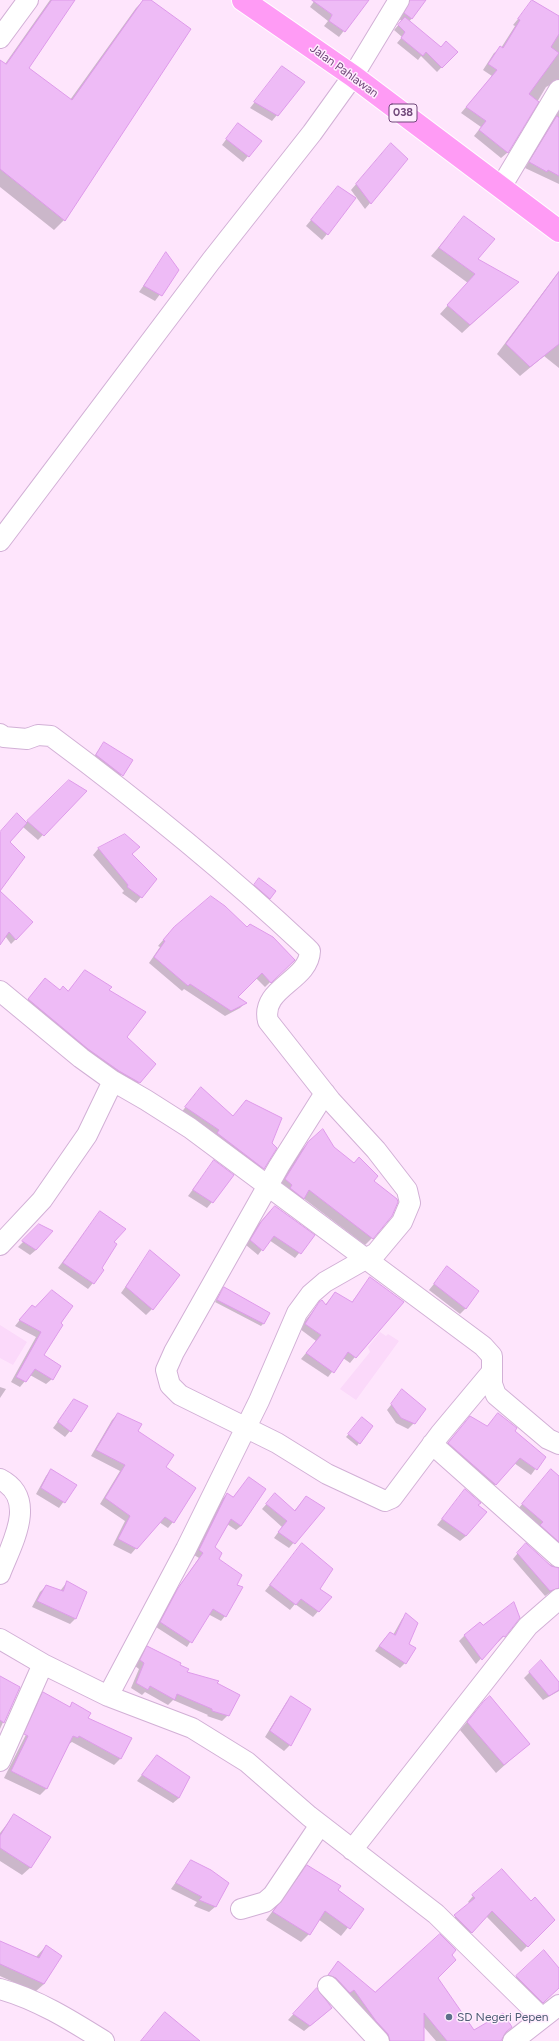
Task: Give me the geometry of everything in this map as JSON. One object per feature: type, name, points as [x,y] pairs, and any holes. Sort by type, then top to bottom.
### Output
[{"type":"main road","name":"Jalan Pahlawan","points":[[243,0],[354,76],[559,231]]},
{"type":"street","points":[[0,38],[28,0]]},
{"type":"street","points":[[0,542],[211,261],[312,133],[354,76],[398,0]]},
{"type":"street","points":[[501,187],[559,90]]},
{"type":"street","points":[[0,734],[4,737],[27,739],[38,735],[51,736],[128,794],[202,853],[306,947],[310,952],[307,964],[274,996],[268,1005],[266,1014],[268,1021],[274,1031],[325,1093],[376,1150],[407,1190],[410,1202],[402,1222],[376,1253],[326,1282],[303,1304],[297,1313],[265,1387],[186,1549],[108,1696]]},
{"type":"street","points":[[0,990],[81,1058],[113,1081],[190,1128],[267,1187],[366,1258],[484,1346],[492,1356],[492,1384],[496,1395],[548,1439],[559,1444]]},
{"type":"street","points":[[0,1244],[46,1194],[87,1135],[113,1081]]},
{"type":"street","points":[[325,1093],[267,1187],[189,1324],[166,1370],[170,1385],[180,1395],[245,1427],[327,1474],[384,1501],[392,1498],[432,1444],[491,1373]]},
{"type":"street","points":[[432,1444],[559,1557]]},
{"type":"street","points":[[0,1479],[14,1490],[21,1503],[18,1529],[0,1574]]},
{"type":"street","points":[[352,1850],[528,1626],[559,1599]]},
{"type":"street","points":[[0,1639],[43,1664],[108,1696],[192,1728],[247,1762],[320,1825],[436,1914],[542,2018]]},
{"type":"street","points":[[0,1761],[43,1664]]},
{"type":"street","points":[[241,1909],[264,1902],[274,1895],[320,1825]]},
{"type":"street","points":[[328,1986],[379,2041]]},
{"type":"street","points":[[0,1990],[13,1993],[70,2019],[104,2041]]},
{"type":"street","points":[[513,2041],[559,2005]]},
{"type":"shaded area","points":[[0,1325],[27,1342],[13,1365],[0,1358]]},
{"type":"shaded area","points":[[380,1332],[386,1336],[388,1334],[399,1341],[356,1400],[340,1389],[370,1352],[368,1347]]},
{"type":"building","points":[[52,0],[75,0],[29,68],[72,100],[143,0],[151,0],[191,29],[65,221],[0,169],[0,60],[6,64]]},
{"type":"building","points":[[312,0],[369,0],[345,32],[329,21],[332,15]]},
{"type":"building","points":[[410,0],[426,0],[412,19],[404,13]]},
{"type":"building","points":[[532,0],[559,16],[559,34],[551,47],[559,53],[529,94],[539,102],[508,153],[479,130],[486,121],[466,107],[497,70],[488,64],[500,46],[503,48],[520,20],[518,19]]},
{"type":"building","points":[[405,17],[441,47],[446,41],[458,52],[442,68],[426,52],[423,56],[401,38],[405,32],[398,25]]},
{"type":"building","points":[[282,66],[305,82],[278,116],[254,102]]},
{"type":"building","points":[[557,116],[559,118],[559,176],[548,170],[547,172],[529,162]]},
{"type":"building","points":[[238,123],[262,141],[249,157],[226,139]]},
{"type":"building","points":[[391,143],[408,159],[371,204],[356,184]]},
{"type":"building","points":[[338,186],[356,198],[328,235],[311,220]]},
{"type":"building","points":[[464,216],[495,239],[478,259],[519,282],[470,325],[447,305],[475,274],[439,248]]},
{"type":"building","points":[[166,252],[179,270],[162,296],[144,286]]},
{"type":"building","points":[[559,272],[559,344],[530,367],[506,344]]},
{"type":"building","points":[[104,742],[133,760],[123,776],[96,755]]},
{"type":"building","points":[[69,780],[87,791],[44,836],[27,821]]},
{"type":"building","points":[[17,813],[27,823],[10,842],[25,857],[0,891],[0,832]]},
{"type":"building","points":[[125,834],[140,847],[132,854],[157,879],[142,898],[127,887],[128,885],[98,848]]},
{"type":"building","points":[[259,878],[276,891],[270,899],[254,885]]},
{"type":"building","points":[[0,891],[33,922],[16,940],[9,932],[0,945]]},
{"type":"building","points":[[211,896],[225,906],[247,927],[250,924],[273,937],[295,960],[271,983],[262,973],[238,997],[247,1003],[231,1011],[190,984],[188,986],[154,957],[165,941],[163,940],[174,927]]},
{"type":"building","points":[[85,970],[112,987],[109,990],[146,1012],[127,1037],[156,1064],[140,1083],[119,1071],[88,1049],[28,999],[45,978],[60,990],[63,986],[68,991]]},
{"type":"building","points":[[201,1087],[233,1116],[246,1100],[282,1118],[272,1143],[277,1148],[264,1169],[217,1133],[219,1130],[185,1107]]},
{"type":"building","points":[[323,1129],[334,1147],[354,1163],[359,1157],[378,1176],[374,1181],[397,1199],[398,1202],[392,1216],[373,1239],[309,1190],[304,1199],[290,1188],[292,1185],[285,1179],[308,1142]]},
{"type":"building","points":[[214,1160],[234,1175],[213,1203],[193,1190]]},
{"type":"building","points":[[275,1206],[315,1235],[301,1254],[274,1236],[263,1251],[250,1240],[261,1222]]},
{"type":"building","points":[[100,1211],[126,1229],[114,1242],[117,1244],[102,1268],[104,1270],[94,1284],[63,1263]]},
{"type":"building","points":[[39,1224],[53,1231],[36,1250],[22,1241]]},
{"type":"building","points":[[150,1250],[180,1275],[153,1310],[126,1287]]},
{"type":"building","points":[[447,1266],[479,1291],[466,1309],[434,1284]]},
{"type":"building","points":[[370,1277],[404,1302],[356,1358],[348,1352],[334,1373],[306,1353],[321,1335],[305,1324],[319,1302],[322,1300],[326,1305],[335,1292],[352,1302]]},
{"type":"building","points":[[224,1287],[270,1313],[264,1324],[217,1300]]},
{"type":"building","points":[[52,1290],[73,1306],[61,1323],[63,1325],[44,1355],[61,1366],[53,1380],[35,1369],[26,1382],[16,1377],[41,1332],[19,1320],[32,1305],[35,1307]]},
{"type":"building","points":[[402,1389],[426,1409],[415,1424],[401,1418],[391,1404]]},
{"type":"building","points":[[74,1399],[88,1406],[71,1432],[58,1422]]},
{"type":"building","points":[[118,1413],[142,1424],[138,1431],[174,1455],[166,1467],[196,1488],[174,1523],[165,1517],[137,1549],[118,1539],[130,1516],[105,1498],[125,1465],[96,1450]]},
{"type":"building","points":[[498,1413],[517,1428],[515,1431],[546,1457],[537,1470],[520,1458],[496,1485],[448,1443],[470,1416],[487,1426]]},
{"type":"building","points":[[362,1417],[373,1426],[360,1444],[348,1434]]},
{"type":"building","points":[[51,1469],[77,1485],[65,1503],[41,1488]]},
{"type":"building","points":[[551,1469],[559,1476],[559,1542],[540,1525],[543,1522],[522,1504]]},
{"type":"building","points":[[249,1477],[266,1489],[241,1526],[231,1519],[215,1547],[222,1553],[219,1559],[242,1575],[237,1585],[243,1587],[226,1617],[213,1609],[192,1643],[160,1622],[178,1588],[203,1553],[199,1550],[227,1493],[233,1497]]},
{"type":"building","points":[[465,1489],[481,1503],[478,1505],[487,1512],[466,1536],[442,1519]]},
{"type":"building","points":[[275,1493],[295,1511],[306,1496],[325,1508],[295,1544],[278,1532],[287,1521],[266,1504]]},
{"type":"building","points":[[302,1543],[333,1569],[320,1589],[332,1597],[319,1612],[301,1599],[296,1605],[270,1585]]},
{"type":"building","points":[[526,1543],[551,1566],[559,1568],[559,1588],[550,1591],[517,1553]]},
{"type":"building","points":[[67,1581],[87,1592],[76,1619],[37,1601],[46,1585],[63,1591]]},
{"type":"building","points":[[514,1602],[520,1618],[505,1637],[503,1636],[482,1660],[464,1635],[480,1622],[483,1625]]},
{"type":"building","points":[[406,1613],[418,1623],[409,1644],[416,1648],[406,1664],[379,1646],[390,1632],[395,1635]]},
{"type":"building","points":[[147,1646],[181,1663],[180,1665],[189,1669],[187,1672],[219,1681],[217,1683],[240,1695],[229,1716],[212,1711],[212,1709],[177,1694],[175,1700],[150,1686],[148,1690],[136,1683],[144,1663],[140,1660]]},
{"type":"building","points":[[541,1660],[559,1682],[559,1690],[549,1696],[529,1672]]},
{"type":"building","points":[[0,1676],[20,1687],[4,1723],[0,1720]]},
{"type":"building","points":[[43,1692],[70,1707],[72,1702],[91,1713],[88,1718],[132,1738],[121,1759],[79,1736],[78,1738],[73,1736],[47,1789],[11,1771],[28,1736],[24,1734]]},
{"type":"building","points":[[291,1696],[311,1709],[291,1746],[270,1731]]},
{"type":"building","points":[[490,1696],[530,1744],[504,1765],[467,1722],[483,1702]]},
{"type":"building","points":[[157,1755],[190,1777],[179,1798],[142,1775]]},
{"type":"building","points":[[14,1814],[51,1837],[31,1868],[0,1848],[0,1836]]},
{"type":"building","points":[[191,1860],[211,1870],[229,1883],[216,1907],[199,1900],[202,1897],[176,1883]]},
{"type":"building","points":[[307,1865],[341,1886],[338,1890],[364,1909],[350,1929],[325,1911],[310,1935],[273,1912]]},
{"type":"building","points":[[502,1869],[531,1901],[535,1897],[555,1920],[528,1947],[492,1911],[472,1933],[454,1915],[475,1898],[472,1895]]},
{"type":"building","points":[[440,1934],[456,1950],[452,1955],[456,1960],[438,1978],[474,2030],[503,2013],[512,2027],[506,2032],[501,2041],[447,2041],[424,2013],[424,2041],[390,2041],[388,2034],[376,2021],[354,1990],[350,1993],[336,1978],[328,1975],[338,1961],[375,1992]]},
{"type":"building","points":[[0,1941],[39,1958],[46,1945],[62,1956],[44,1984],[0,1964]]},
{"type":"building","points":[[544,1950],[559,1968],[559,1988],[543,2003],[516,1976]]},
{"type":"building","points":[[317,1988],[332,2008],[310,2026],[293,2014]]},
{"type":"building","points":[[165,2012],[200,2041],[141,2041]]},
{"type":"place","name":"SD Negeri Pepen","points":[[449,2017]]}]
